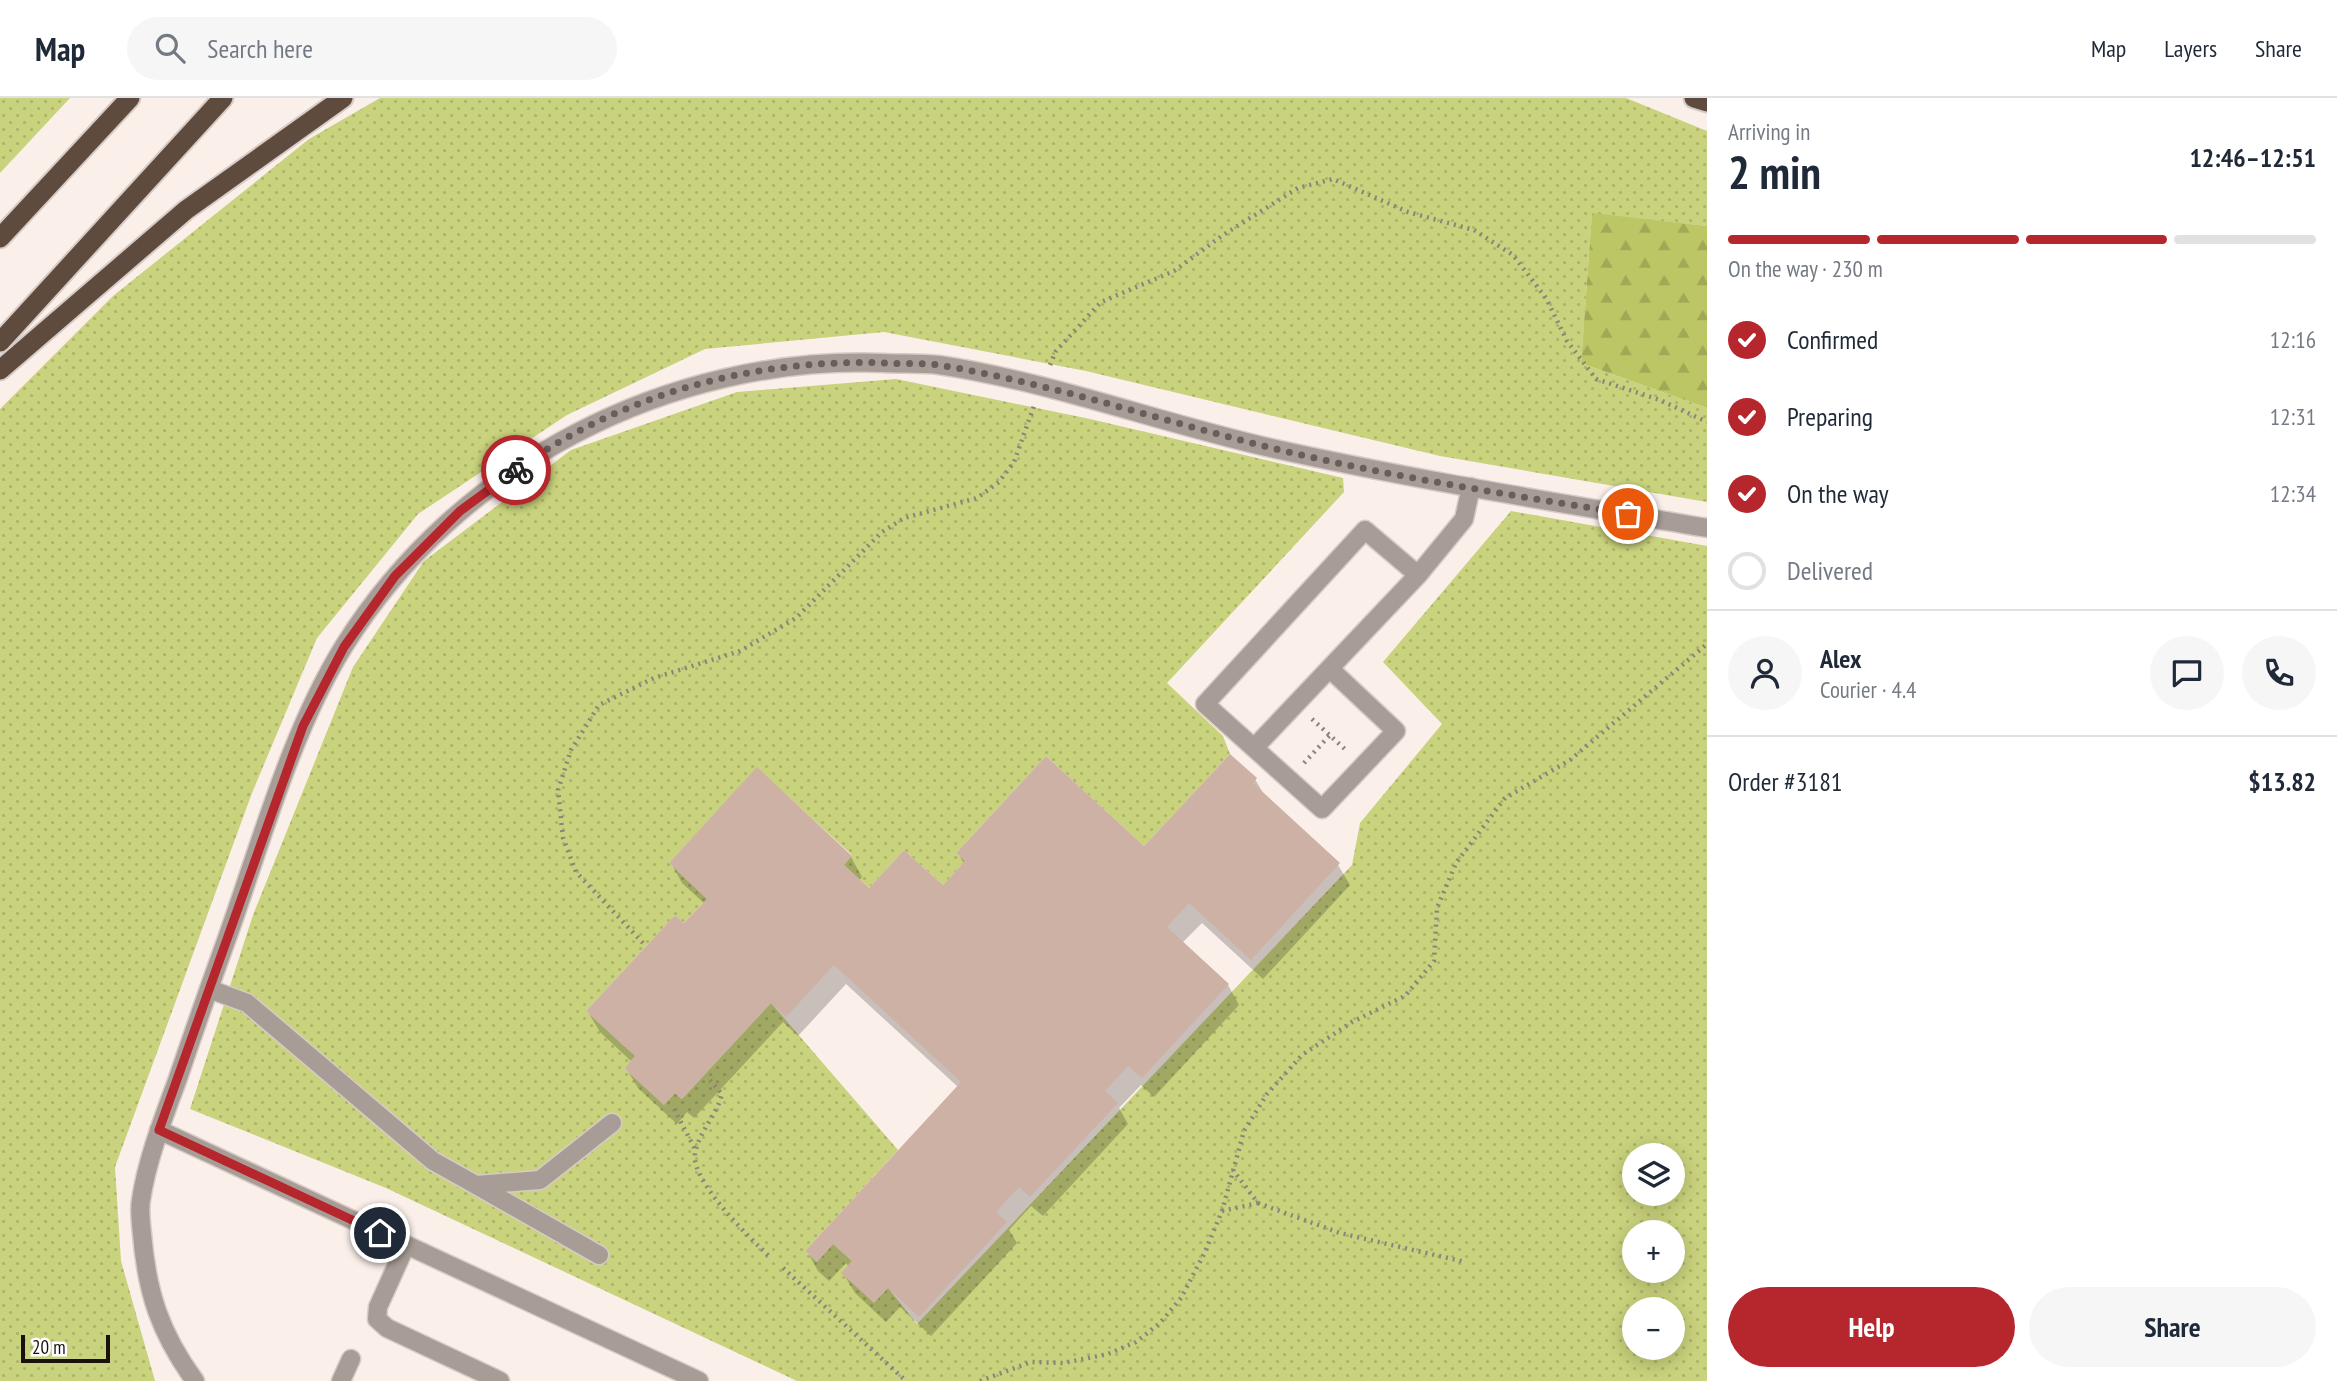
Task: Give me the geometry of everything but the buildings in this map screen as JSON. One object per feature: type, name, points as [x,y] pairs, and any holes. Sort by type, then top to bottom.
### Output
[{"type":"highway","points":[[0,238],[130,98]]},
{"type":"highway","points":[[0,342],[223,98]]},
{"type":"highway","points":[[0,370],[186,210],[343,98]]},
{"type":"highway","points":[[1694,98],[1707,102]]},
{"type":"lane","points":[[195,1381],[174,1352],[146,1282],[139,1205],[159,1130],[303,726],[344,647],[395,576],[460,511],[537,455],[614,413],[676,390],[753,371],[837,361],[936,365],[1041,387],[1267,447],[1471,487],[1707,528]]},
{"type":"lane","points":[[1254,748],[1418,575],[1464,519],[1471,487]]},
{"type":"lane","points":[[1330,668],[1396,731],[1322,810],[1205,704],[1365,530],[1418,575]]},
{"type":"lane","points":[[209,989],[247,1003],[433,1161],[599,1255]]},
{"type":"lane","points":[[476,1185],[540,1180],[612,1123]]},
{"type":"lane","points":[[159,1130],[699,1381]]},
{"type":"lane","points":[[406,1245],[378,1307],[377,1319],[387,1328],[500,1381]]},
{"type":"lane","points":[[341,1381],[351,1359]]},
{"type":"path","points":[[643,943],[576,872],[564,838],[558,790],[571,750],[599,705],[654,678],[740,651],[796,618],[882,533],[904,518],[977,498],[999,482],[1014,462],[1056,351],[1101,302],[1174,271],[1223,235],[1298,188],[1333,179],[1408,212],[1474,230],[1513,255],[1546,298],[1567,341],[1595,379],[1660,400],[1707,422]]},
{"type":"path","points":[[980,1381],[1031,1362],[1085,1361],[1136,1342],[1160,1323],[1181,1298],[1222,1211],[1244,1130],[1267,1094],[1302,1055],[1352,1022],[1405,996],[1434,961],[1437,908],[1456,863],[1505,798],[1570,760],[1707,643]]},
{"type":"path","points":[[1297,704],[1363,766]]},
{"type":"path","points":[[1289,779],[1330,735]]},
{"type":"path","points":[[709,1080],[722,1094],[695,1151],[695,1163],[701,1179],[751,1239],[771,1258]]},
{"type":"path","points":[[674,1109],[695,1151]]},
{"type":"path","points":[[1233,1170],[1258,1203]]},
{"type":"path","points":[[1222,1211],[1258,1203],[1340,1233],[1465,1262]]},
{"type":"path","points":[[783,1268],[906,1381]]},
{"type":"green space","points":[[0,98],[70,98],[0,173]]},
{"type":"green space","points":[[380,98],[1626,98],[1707,131],[1707,226],[1592,214],[1581,363],[1707,408],[1707,502],[1440,456],[1086,371],[884,332],[705,349],[567,415],[418,514],[317,638],[252,793],[115,1167],[121,1261],[155,1381],[0,1381],[0,409],[113,296],[309,139]]},
{"type":"green space","points":[[1592,213],[1707,226],[1707,408],[1581,363]]},
{"type":"green space","points":[[896,379],[1090,419],[1343,478],[1344,492],[1167,683],[1223,736],[1230,754],[1144,846],[1046,756],[956,853],[965,861],[943,885],[904,850],[869,888],[844,865],[852,855],[757,768],[669,863],[707,899],[684,923],[675,915],[586,1011],[635,1056],[624,1068],[664,1105],[675,1093],[682,1099],[771,1003],[898,1150],[805,1251],[817,1262],[833,1244],[852,1261],[842,1273],[874,1302],[888,1288],[917,1324],[1352,865],[1360,823],[1442,724],[1383,662],[1511,511],[1707,546],[1707,1381],[797,1381],[386,1188],[190,1109],[253,915],[353,667],[424,561],[571,450],[737,392]]},
{"type":"way so far","points":[[516,470],[602,418],[676,390],[753,371],[837,361],[936,365],[1041,387],[1267,447],[1471,487],[1628,514]]},
{"type":"route","points":[[380,1233],[159,1130],[303,726],[344,647],[395,576],[460,511],[516,470]]}]
